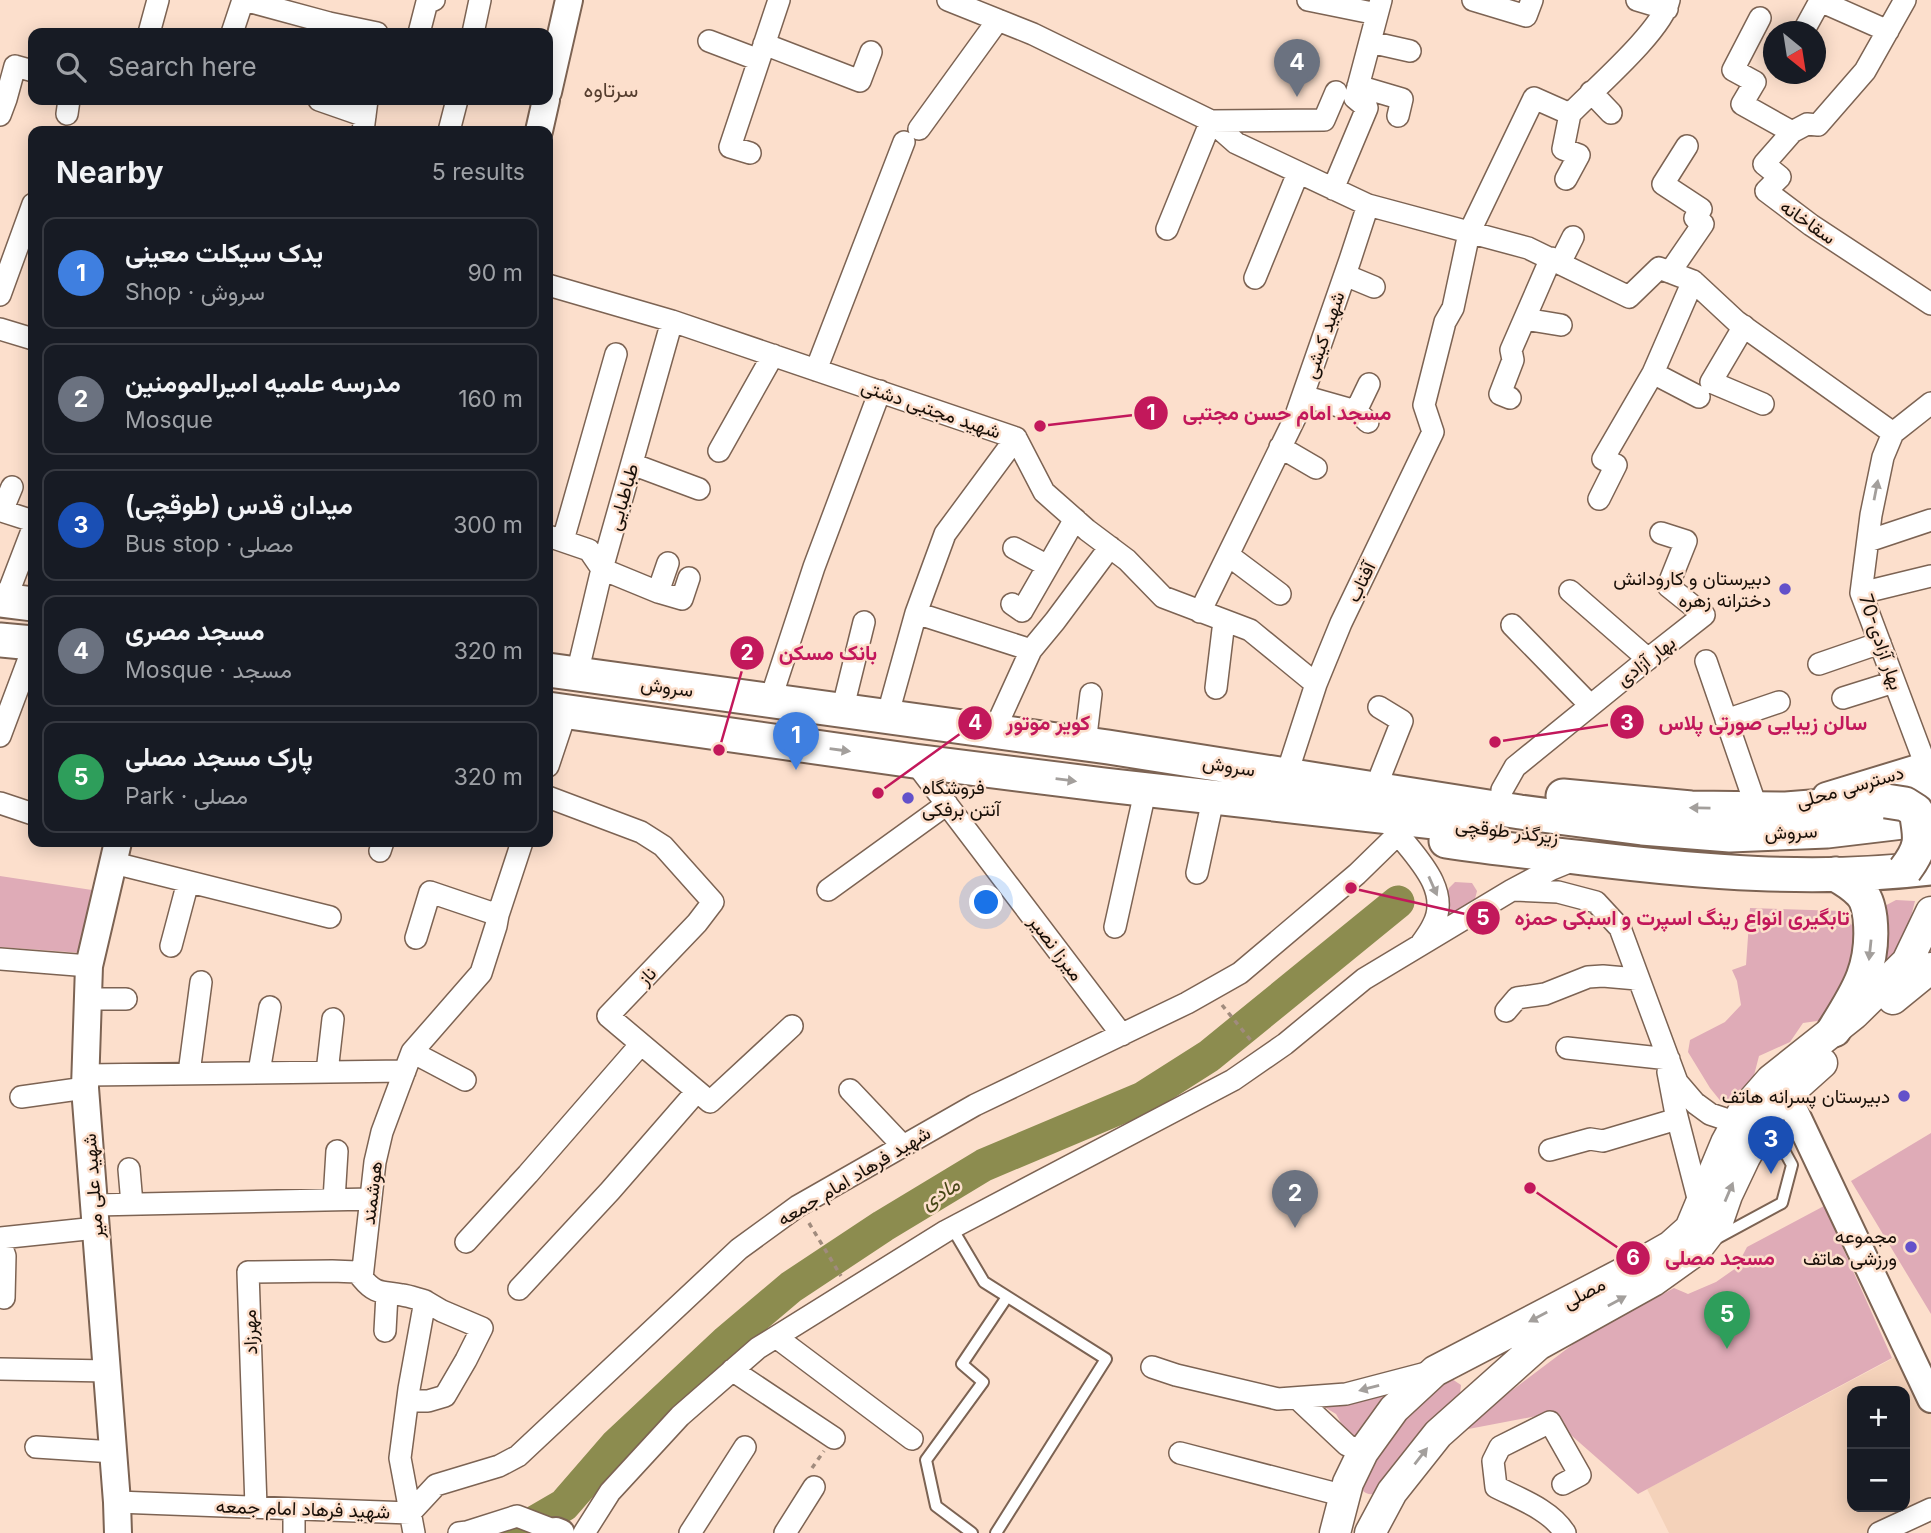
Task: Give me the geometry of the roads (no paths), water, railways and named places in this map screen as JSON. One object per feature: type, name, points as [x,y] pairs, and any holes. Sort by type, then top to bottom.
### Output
[{"type":"main road","points":[[0,640],[28,645]]},
{"type":"main road","name":"سروش","points":[[557,675],[1097,745],[1520,812],[1642,828],[1730,835],[1827,831],[1908,840]]},
{"type":"main road","name":"سروش","points":[[554,707],[914,761],[1105,785]]},
{"type":"main road","points":[[1097,745],[1691,808],[1786,809],[1908,840]]},
{"type":"main road","points":[[1105,785],[1398,834],[1578,858],[1706,871],[1835,874],[1908,840],[1929,773]]},
{"type":"main road","name":"زیرگذر طوقچی","points":[[1105,785],[1514,831],[1638,849],[1730,855],[1830,851],[1908,840]]},
{"type":"main road","points":[[1834,1030],[1858,992],[1870,958],[1871,929],[1863,895],[1835,874]]},
{"type":"main road","name":"مصلی","points":[[1335,1533],[1347,1488],[1363,1452],[1394,1409],[1448,1365],[1671,1246],[1690,1229],[1726,1143],[1743,1112],[1771,1080],[1854,1014],[1907,961],[1931,912]]},
{"type":"main road","name":"مصلی","points":[[1370,1533],[1392,1492],[1438,1434],[1538,1345],[1653,1281],[1695,1251],[1718,1221],[1745,1157],[1774,1106],[1858,1027],[1931,968]]},
{"type":"main road","points":[[1448,1365],[1473,1363],[1481,1369],[1490,1388]]},
{"type":"main road","points":[[1347,1488],[1365,1500],[1377,1502],[1392,1492]]},
{"type":"street","points":[[150,28],[158,0]]},
{"type":"street","points":[[234,28],[244,0],[272,4],[353,28]]},
{"type":"street","points":[[474,28],[480,0]]},
{"type":"street","points":[[553,70],[569,0]]},
{"type":"street","points":[[750,153],[730,147],[779,0]]},
{"type":"street","points":[[948,0],[1033,34],[1211,121],[1236,143],[1368,205],[1528,248],[1629,297],[1659,268],[1693,281],[1744,326],[1893,433],[1931,403]]},
{"type":"street","points":[[1308,0],[1379,7],[1355,98],[1367,108],[1333,189]]},
{"type":"street","points":[[1473,0],[1526,16],[1532,0]]},
{"type":"street","points":[[1566,179],[1579,155],[1563,149],[1570,114],[1646,38],[1668,4],[1637,0]]},
{"type":"street","name":"سقاخانه","points":[[1905,0],[1865,71],[1818,125],[1807,124],[1792,132],[1764,164],[1780,177],[1766,191],[1811,226],[1931,304]]},
{"type":"street","points":[[420,28],[427,1]]},
{"type":"street","points":[[1803,21],[1820,1],[1888,31]]},
{"type":"street","points":[[1760,18],[1733,70],[1755,82],[1742,104],[1792,132]]},
{"type":"street","points":[[816,370],[912,135],[998,20]]},
{"type":"street","points":[[709,41],[761,52],[860,81],[871,52]]},
{"type":"street","points":[[1370,42],[1410,51]]},
{"type":"street","points":[[0,115],[15,66],[28,70]]},
{"type":"street","points":[[1358,86],[1402,99],[1398,116]]},
{"type":"street","points":[[1211,121],[1324,120],[1336,92]]},
{"type":"street","points":[[1591,92],[1611,113]]},
{"type":"street","points":[[1469,233],[1534,98],[1570,114]]},
{"type":"street","points":[[333,105],[365,116]]},
{"type":"street","points":[[450,126],[456,105]]},
{"type":"street","points":[[540,126],[545,105]]},
{"type":"street","points":[[1167,229],[1211,121]]},
{"type":"street","points":[[1670,272],[1703,224],[1695,218],[1702,209],[1663,184],[1687,146]]},
{"type":"street","points":[[1255,278],[1298,173]]},
{"type":"street","name":"شهید کیشی","points":[[1199,612],[1295,418],[1368,205]]},
{"type":"street","points":[[0,295],[28,218]]},
{"type":"street","name":"آفتاب","points":[[1290,764],[1316,684],[1341,623],[1433,432],[1424,405],[1445,321],[1453,307],[1469,233]]},
{"type":"street","points":[[1510,398],[1500,394],[1513,360],[1511,350],[1555,261],[1573,237]]},
{"type":"street","points":[[1345,275],[1374,286]]},
{"type":"street","points":[[1600,499],[1616,465],[1603,459],[1653,373],[1693,281]]},
{"type":"street","name":"شهید مجتبی دشتی","points":[[553,286],[673,321],[1016,438],[1044,492],[1127,560],[1163,597],[1250,630],[1316,684]]},
{"type":"street","points":[[1525,318],[1560,325]]},
{"type":"street","name":"طباطبایی","points":[[557,675],[602,569],[673,321]]},
{"type":"street","points":[[1744,326],[1711,382],[1763,404]]},
{"type":"street","points":[[0,329],[28,337]]},
{"type":"street","points":[[616,354],[555,538],[589,550],[602,569],[658,592],[682,599],[689,578]]},
{"type":"street","points":[[719,451],[773,355]]},
{"type":"street","points":[[1653,373],[1699,397]]},
{"type":"street","points":[[1303,396],[1362,417],[1369,384]]},
{"type":"street","points":[[770,701],[814,568],[880,391]]},
{"type":"street","name":"70-بهار آزادی","points":[[1893,433],[1883,457],[1871,515],[1861,593],[1929,773]]},
{"type":"street","points":[[887,717],[916,613],[945,534],[1016,438]]},
{"type":"street","points":[[1280,447],[1316,468]]},
{"type":"street","points":[[632,464],[699,489]]},
{"type":"street","points":[[12,487],[2,511],[28,519]]},
{"type":"street","points":[[1012,604],[1022,611],[1075,519]]},
{"type":"street","points":[[1868,541],[1931,520]]},
{"type":"street","name":"بهار آزادی","points":[[1502,790],[1515,767],[1704,615],[1668,586],[1686,541],[1661,533]]},
{"type":"street","points":[[994,731],[1031,650],[1110,547]]},
{"type":"street","points":[[12,610],[28,548]]},
{"type":"street","points":[[1014,548],[1048,566]]},
{"type":"street","points":[[1228,555],[1280,594]]},
{"type":"street","points":[[658,592],[668,563]]},
{"type":"street","points":[[1861,593],[1931,578]]},
{"type":"street","points":[[1570,591],[1648,659]]},
{"type":"street","points":[[916,613],[1031,650]]},
{"type":"street","points":[[1216,688],[1224,621]]},
{"type":"street","points":[[842,710],[864,622]]},
{"type":"street","points":[[1512,625],[1590,705]]},
{"type":"street","points":[[1819,664],[1880,643]]},
{"type":"street","points":[[1706,661],[1726,720],[1763,809]]},
{"type":"street","points":[[0,736],[24,703],[28,678]]},
{"type":"street","points":[[1843,698],[1894,682]]},
{"type":"street","points":[[1091,694],[1097,745]]},
{"type":"street","points":[[1726,720],[1779,702]]},
{"type":"street","points":[[1379,707],[1402,721],[1381,774]]},
{"type":"street","name":"میرزا نصیر","points":[[914,761],[1122,1035]]},
{"type":"street","name":"دسترسی محلی","points":[[1763,809],[1929,773]]},
{"type":"street","points":[[1115,927],[1145,792]]},
{"type":"street","name":"ناز","points":[[553,799],[641,832],[663,846],[713,902],[697,923],[608,1016],[697,1091]]},
{"type":"street","points":[[0,803],[28,812]]},
{"type":"street","points":[[828,890],[947,804]]},
{"type":"street","points":[[1197,873],[1212,804]]},
{"type":"street","points":[[1398,834],[1435,885],[1439,900],[1434,924],[1420,944]]},
{"type":"street","name":"شهید فرهاد امام جمعه","points":[[117,1502],[294,1509],[412,1523],[436,1485],[499,1466],[518,1455],[739,1249],[798,1206],[975,1105],[1122,1035],[1240,973],[1357,874],[1398,834]]},
{"type":"street","points":[[116,847],[188,882],[330,917]]},
{"type":"street","name":"شهید علی میر","points":[[116,847],[89,966],[86,1081],[118,1533]]},
{"type":"street","name":"هوشمند","points":[[362,1278],[375,1162],[382,1132],[408,1062],[481,973],[521,847]]},
{"type":"street","points":[[584,1533],[610,1492],[680,1416],[758,1348],[952,1228],[1233,1080],[1286,1044],[1364,979],[1513,890],[1578,858]]},
{"type":"street","points":[[172,946],[188,882]]},
{"type":"street","points":[[1513,890],[1558,892],[1596,902],[1620,928],[1677,1082],[1695,1103],[1710,1115],[1737,1123]]},
{"type":"street","points":[[416,938],[430,892],[498,915]]},
{"type":"street","points":[[0,959],[89,966]]},
{"type":"street","points":[[1506,1011],[1517,998],[1545,994],[1588,976],[1637,979]]},
{"type":"street","points":[[189,1073],[201,982]]},
{"type":"street","points":[[89,999],[126,999]]},
{"type":"street","points":[[259,1072],[270,1007]]},
{"type":"street","points":[[327,1072],[333,1019]]},
{"type":"street","points":[[519,1289],[610,1191],[697,1091],[710,1102],[792,1026]]},
{"type":"street","points":[[466,1242],[641,1044]]},
{"type":"street","points":[[1567,1048],[1669,1059]]},
{"type":"street","points":[[1669,1059],[1668,1078],[1700,1206]]},
{"type":"street","points":[[21,1097],[86,1081],[189,1073],[327,1072],[408,1062],[464,1080]]},
{"type":"street","points":[[850,1090],[903,1146]]},
{"type":"street","points":[[1787,1095],[1931,1399]]},
{"type":"street","points":[[1550,1150],[1590,1139],[1602,1141],[1677,1119]]},
{"type":"street","points":[[334,1200],[337,1151]]},
{"type":"street","points":[[129,1169],[132,1204]]},
{"type":"street","points":[[4,1298],[5,1256],[0,1240],[95,1217],[132,1204],[371,1199]]},
{"type":"street","name":"مهرزاد","points":[[256,1507],[248,1272],[357,1272],[362,1278]]},
{"type":"street","points":[[362,1278],[380,1293],[425,1301],[482,1328],[445,1396],[428,1401],[408,1401]]},
{"type":"street","points":[[385,1331],[387,1294]]},
{"type":"street","points":[[412,1523],[400,1458],[425,1301]]},
{"type":"street","points":[[776,1337],[912,1439]]},
{"type":"street","points":[[1152,1367],[1278,1399],[1346,1394],[1448,1365]]},
{"type":"street","points":[[0,1369],[108,1371]]},
{"type":"street","points":[[732,1370],[834,1438]]},
{"type":"street","points":[[1297,1398],[1347,1445],[1363,1452]]},
{"type":"street","points":[[1563,1484],[1580,1475],[1550,1422],[1500,1447],[1493,1461],[1496,1487],[1558,1521],[1565,1533]]},
{"type":"street","points":[[36,1447],[114,1452]]},
{"type":"street","points":[[690,1533],[744,1447]]},
{"type":"street","points":[[1180,1453],[1347,1488]]},
{"type":"street","points":[[785,1533],[814,1487]]},
{"type":"street","points":[[294,1509],[294,1533]]},
{"type":"street","points":[[1879,1533],[1931,1509]]},
{"type":"street","points":[[459,1533],[517,1516],[559,1532]]},
{"type":"lane","points":[[12,610],[28,629]]},
{"type":"lane","points":[[1695,1251],[1782,1203],[1792,1165],[1767,1119]]},
{"type":"lane","points":[[952,1228],[984,1282],[1106,1359],[996,1533]]},
{"type":"lane","points":[[972,1533],[936,1506],[926,1460],[983,1382],[962,1364],[1007,1297]]},
{"type":"waterway","name":"مادی","points":[[516,1533],[564,1505],[616,1445],[727,1341],[791,1287],[883,1226],[984,1165],[1143,1098],[1209,1056],[1398,902]]},
{"type":"place","name":"مسجد مصری","points":[[1297,97]]},
{"type":"place","name":"مسجد امام حسن مجتبی","points":[[1040,426]]},
{"type":"place","name":"دبیرستان و کارودانش دخترانه زهره","points":[[1785,589]]},
{"type":"place","name":"سالن زیبایی صورتی پلاس","points":[[1495,742]]},
{"type":"place","name":"بانک مسکن","points":[[719,750]]},
{"type":"place","name":"یدک سیکلت معینی","points":[[796,770]]},
{"type":"place","name":"کویر موتور","points":[[878,793]]},
{"type":"place","name":"فروشگاه آنتن برفکی","points":[[908,798]]},
{"type":"place","name":"تابگیری انواع رینگ اسپرت و اسبکی حمزه","points":[[1351,888]]},
{"type":"place","name":"دبیرستان پسرانه هاتف","points":[[1904,1096]]},
{"type":"place","name":"میدان قدس (طوقچی)","points":[[1771,1174]]},
{"type":"place","name":"مسجد مصلی","points":[[1530,1188]]},
{"type":"place","name":"مدرسه علمیه امیرالمومنین","points":[[1295,1228]]},
{"type":"place","name":"مجموعه ورزشی هاتف","points":[[1911,1247]]},
{"type":"place","name":"پارک مسجد مصلی","points":[[1727,1349]]},
{"type":"district","name":"سرتاوه","points":[[611,89]]}]
